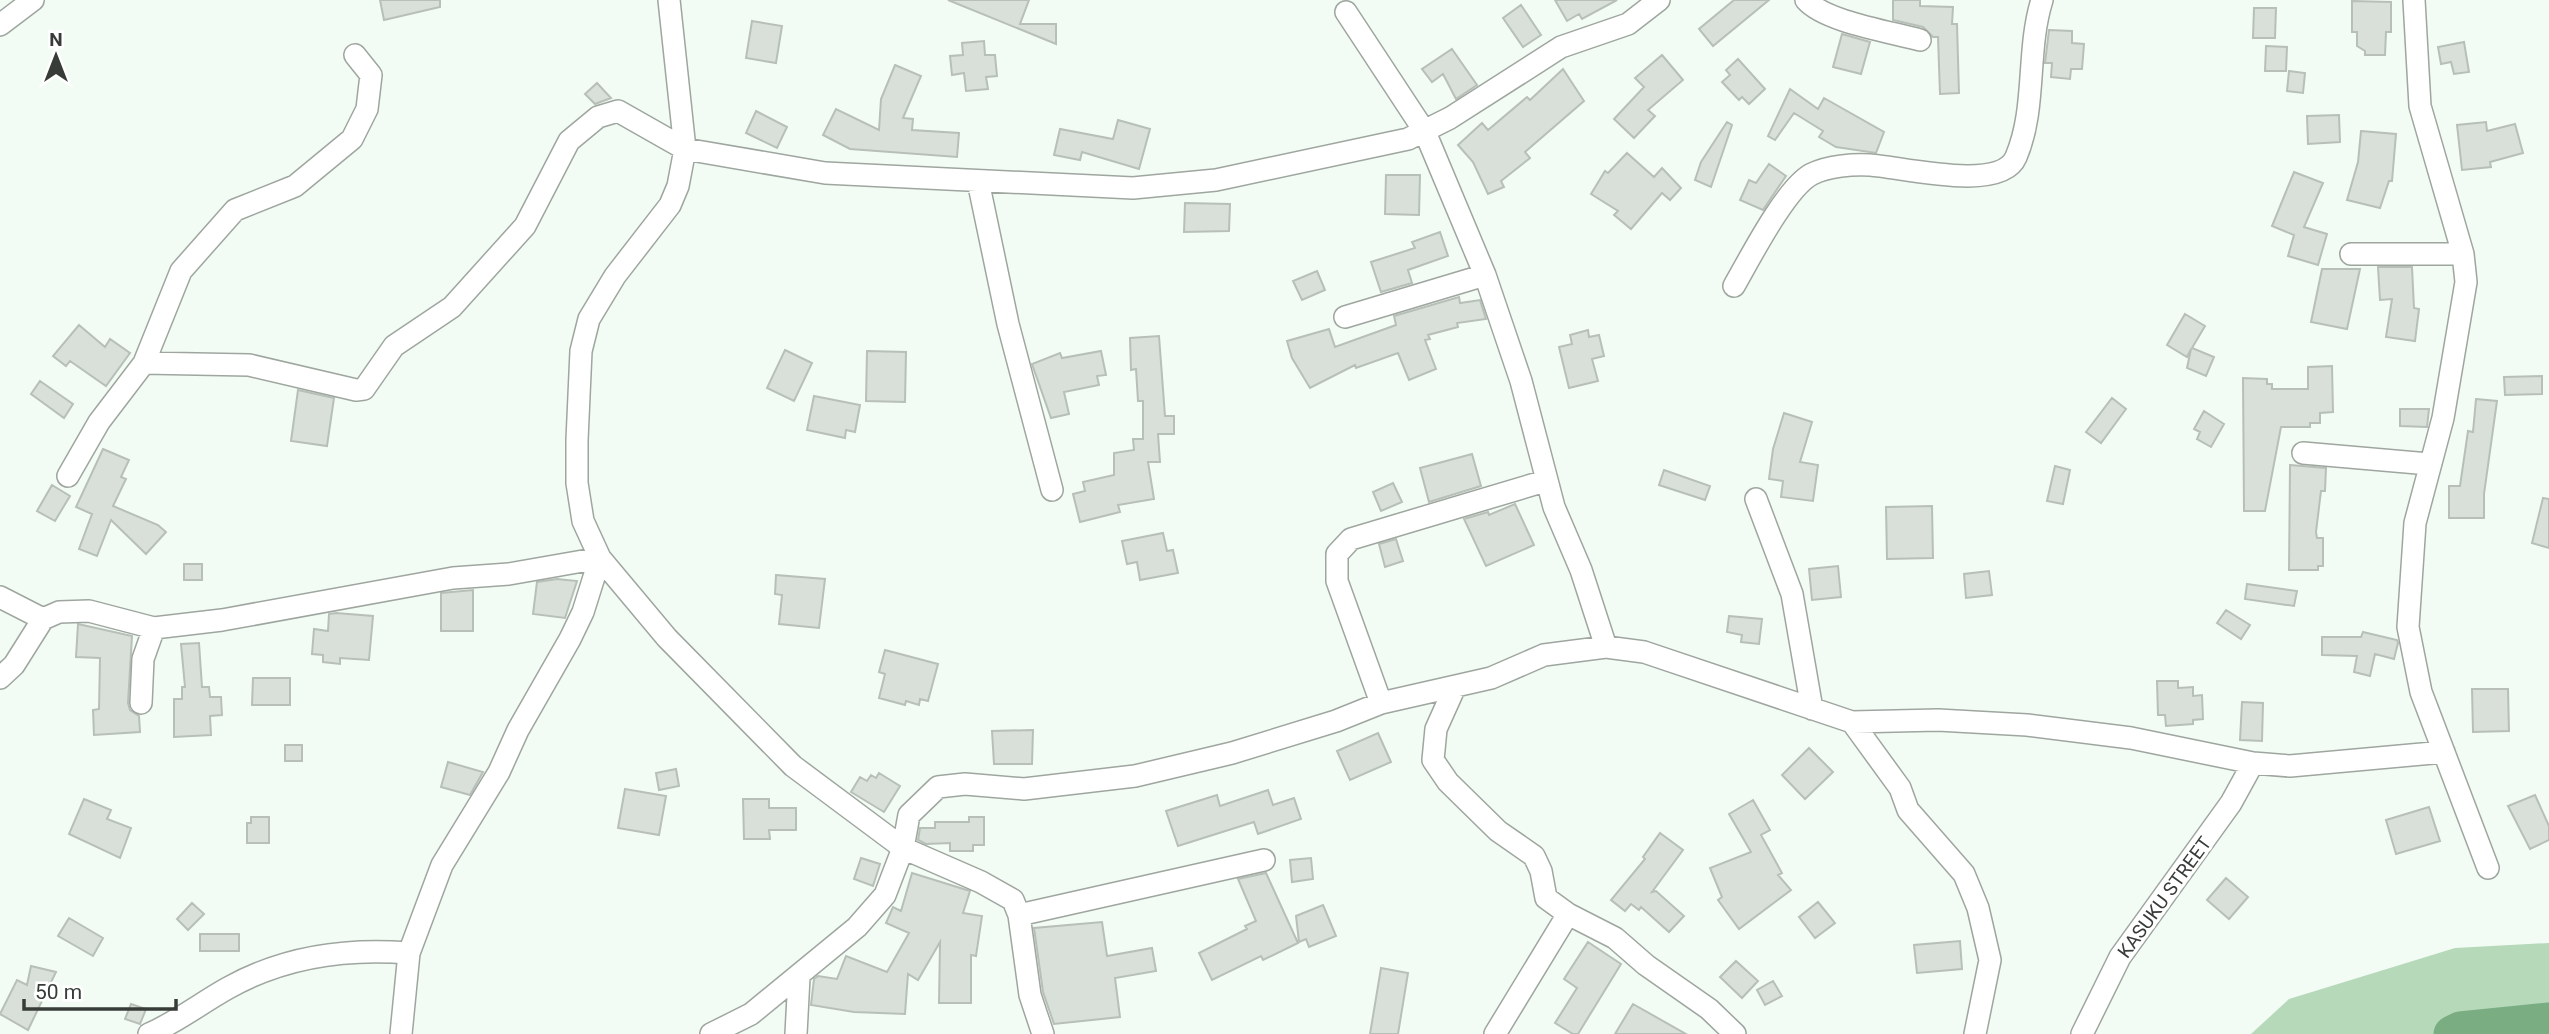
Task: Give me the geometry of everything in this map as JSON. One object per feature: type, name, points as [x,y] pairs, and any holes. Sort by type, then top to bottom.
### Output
[{"type":"street","points":[[0,25],[33,0]]},
{"type":"street","points":[[669,0],[685,149],[678,186],[670,205],[615,276],[589,319],[581,351],[577,484],[583,521],[600,558],[667,638],[793,766],[903,848],[1013,900],[1019,915],[1030,995],[1043,1034]]},
{"type":"street","points":[[144,363],[249,365],[361,391],[394,346],[452,307],[525,226],[569,141],[598,117],[618,111],[685,149],[825,173],[1133,188],[1216,180],[1408,139],[1425,132],[1561,47],[1629,24],[1659,0]]},
{"type":"street","points":[[1807,0],[1813,7],[1846,20],[1920,40]]},
{"type":"street","points":[[1734,286],[1788,198],[1811,174],[1867,164],[1970,177],[2007,169],[2016,158],[2020,143],[2031,87],[2031,51],[2042,0]]},
{"type":"street","points":[[2414,0],[2420,106],[2463,254],[2466,282],[2452,375],[2415,523],[2408,627],[2421,692],[2488,868]]},
{"type":"street","points":[[1346,12],[1425,132],[1485,275],[1521,381],[1545,481],[1581,570],[1606,647]]},
{"type":"street","points":[[68,476],[99,422],[144,363],[181,271],[235,210],[295,186],[352,139],[367,109],[371,75],[355,55]]},
{"type":"street","points":[[978,181],[1008,324],[1052,489]]},
{"type":"street","points":[[2351,254],[2463,254]]},
{"type":"street","points":[[1345,317],[1485,275]]},
{"type":"street","points":[[2303,453],[2429,464]]},
{"type":"street","points":[[1381,703],[1337,582],[1337,554],[1351,538],[1545,481]]},
{"type":"street","points":[[1756,499],[1792,594],[1812,709]]},
{"type":"street","points":[[0,678],[14,665],[43,619],[59,612],[89,611],[154,628],[222,620],[453,578],[509,574],[600,558]]},
{"type":"street","points":[[401,1034],[409,953],[442,865],[499,772],[518,730],[570,639],[583,612],[600,558]]},
{"type":"street","points":[[0,597],[43,619]]},
{"type":"street","points":[[141,703],[143,659],[154,628]]},
{"type":"street","points":[[711,1034],[751,1014],[857,928],[885,895],[903,848],[909,815],[938,787],[965,784],[1024,789],[1135,776],[1232,753],[1336,721],[1381,703],[1454,689],[1491,678],[1544,656],[1606,647],[1644,652],[1852,722],[1938,720],[2027,725],[2132,738],[2253,763],[2304,765],[2444,752]]},
{"type":"street","points":[[1454,689],[1436,729],[1433,760],[1448,782],[1498,831],[1534,856],[1541,871],[1546,898],[1568,914],[1615,938],[1646,965],[1709,1009],[1735,1034]]},
{"type":"street","points":[[1852,722],[1900,788],[1908,810],[1964,874],[1978,908],[1990,960],[1975,1034]]},
{"type":"street","name":"KASUKU STREET","points":[[2082,1034],[2120,957],[2231,803],[2253,763]]},
{"type":"street","points":[[1019,915],[1264,860]]},
{"type":"street","points":[[1495,1034],[1568,914]]},
{"type":"street","points":[[149,1034],[248,977],[291,962],[365,950],[409,953]]},
{"type":"street","points":[[796,1034],[799,977]]},
{"type":"green space","points":[[2549,943],[2549,1034],[2251,1034],[2289,999],[2455,948]]},
{"type":"building","points":[[380,0],[440,0],[440,7],[384,20]]},
{"type":"building","points":[[948,0],[1029,0],[1020,24],[1056,24],[1056,44]]},
{"type":"building","points":[[1555,0],[1617,0],[1582,19],[1579,14],[1567,21]]},
{"type":"building","points":[[1734,0],[1769,0],[1713,46],[1699,29]]},
{"type":"building","points":[[1893,0],[1920,0],[1920,6],[1953,7],[1952,24],[1957,24],[1959,93],[1940,94],[1938,37],[1933,37],[1923,27],[1893,20]]},
{"type":"building","points":[[2352,1],[2391,2],[2391,32],[2386,32],[2385,55],[2365,55],[2365,51],[2357,46],[2357,32],[2352,32]]},
{"type":"building","points":[[1521,5],[1541,35],[1523,47],[1503,18]]},
{"type":"building","points":[[2254,8],[2276,8],[2275,38],[2253,38]]},
{"type":"building","points":[[752,21],[782,26],[776,63],[746,58]]},
{"type":"building","points":[[2049,30],[2072,31],[2072,43],[2084,44],[2082,69],[2071,69],[2070,79],[2051,77],[2052,63],[2045,63]]},
{"type":"building","points":[[1842,34],[1870,42],[1861,74],[1833,67]]},
{"type":"building","points":[[984,41],[985,55],[995,55],[997,76],[986,77],[988,89],[966,91],[964,73],[952,75],[950,56],[963,55],[962,43]]},
{"type":"building","points":[[2464,42],[2469,72],[2454,74],[2451,62],[2441,64],[2438,47]]},
{"type":"building","points":[[2266,46],[2287,47],[2286,71],[2265,71]]},
{"type":"building","points":[[1452,49],[1477,85],[1456,99],[1443,74],[1432,82],[1422,69]]},
{"type":"building","points":[[1662,55],[1683,80],[1648,110],[1655,116],[1634,138],[1614,119],[1644,87],[1635,78]]},
{"type":"building","points":[[1738,59],[1765,89],[1749,104],[1742,97],[1739,100],[1722,82],[1730,75],[1726,70]]},
{"type":"building","points":[[895,65],[921,76],[903,118],[913,119],[912,130],[959,133],[957,157],[850,149],[823,135],[836,109],[879,130],[881,99]]},
{"type":"building","points":[[1563,69],[1584,101],[1525,152],[1530,158],[1501,181],[1504,187],[1488,194],[1473,162],[1458,145],[1482,123],[1488,130],[1527,97],[1530,100]]},
{"type":"building","points":[[2289,71],[2305,73],[2303,93],[2287,91]]},
{"type":"building","points":[[597,83],[611,98],[595,104],[585,94]]},
{"type":"building","points":[[1790,89],[1818,109],[1824,98],[1884,132],[1876,153],[1836,147],[1819,137],[1823,131],[1794,113],[1775,140],[1768,136]]},
{"type":"building","points":[[756,111],[787,127],[777,148],[746,133]]},
{"type":"building","points":[[2339,115],[2340,142],[2308,144],[2307,116]]},
{"type":"building","points":[[1118,120],[1150,129],[1139,169],[1082,152],[1080,160],[1054,155],[1060,129],[1113,139]]},
{"type":"building","points":[[1727,122],[1732,125],[1711,187],[1695,180],[1701,162]]},
{"type":"building","points":[[2486,122],[2487,131],[2515,124],[2523,153],[2490,162],[2491,167],[2462,170],[2457,125]]},
{"type":"building","points":[[2361,131],[2396,134],[2392,181],[2389,181],[2380,208],[2347,200],[2358,162]]},
{"type":"building","points":[[1627,153],[1654,177],[1662,168],[1681,188],[1670,200],[1662,193],[1631,229],[1614,215],[1618,211],[1591,194],[1605,171],[1608,173]]},
{"type":"building","points":[[1769,164],[1786,176],[1763,210],[1740,200],[1749,180],[1756,183]]},
{"type":"building","points":[[2294,172],[2323,183],[2304,227],[2327,234],[2318,265],[2288,256],[2294,235],[2272,226]]},
{"type":"building","points":[[1386,175],[1420,175],[1419,215],[1385,214]]},
{"type":"building","points":[[1185,203],[1230,204],[1229,231],[1184,232]]},
{"type":"building","points":[[1440,232],[1448,256],[1408,270],[1412,283],[1381,292],[1371,262],[1415,248],[1412,242]]},
{"type":"building","points":[[2378,267],[2412,267],[2414,308],[2419,309],[2415,341],[2386,337],[2392,299],[2380,300]]},
{"type":"building","points":[[2322,269],[2360,269],[2347,329],[2311,322]]},
{"type":"building","points":[[1317,271],[1325,290],[1302,300],[1293,281]]},
{"type":"building","points":[[1459,297],[1460,303],[1480,300],[1486,319],[1457,323],[1458,327],[1428,335],[1430,339],[1425,340],[1436,369],[1409,380],[1398,353],[1356,368],[1355,365],[1310,388],[1292,358],[1287,341],[1329,329],[1335,347],[1396,325],[1394,316]]},
{"type":"building","points":[[2185,314],[2205,326],[2192,348],[2214,357],[2206,376],[2187,368],[2191,349],[2187,357],[2167,345]]},
{"type":"building","points":[[79,325],[105,347],[110,339],[130,353],[106,386],[70,361],[66,366],[53,356]]},
{"type":"building","points":[[1588,330],[1589,337],[1599,335],[1604,356],[1592,359],[1598,381],[1569,388],[1559,347],[1572,344],[1570,335]]},
{"type":"building","points":[[1159,336],[1165,416],[1174,416],[1174,434],[1158,434],[1160,462],[1148,462],[1154,499],[1118,505],[1120,512],[1080,522],[1073,494],[1085,491],[1083,482],[1114,475],[1114,453],[1134,450],[1133,439],[1143,439],[1143,401],[1138,401],[1136,369],[1131,370],[1130,338]]},
{"type":"building","points":[[785,350],[812,363],[794,401],[767,388]]},
{"type":"building","points":[[867,351],[906,352],[905,402],[866,401]]},
{"type":"building","points":[[1101,351],[1106,375],[1097,376],[1099,385],[1064,392],[1069,414],[1051,418],[1032,364],[1060,353],[1062,358]]},
{"type":"building","points":[[2332,366],[2333,412],[2320,413],[2320,423],[2310,423],[2310,427],[2281,427],[2265,511],[2244,511],[2243,378],[2267,379],[2267,384],[2272,384],[2272,389],[2308,389],[2308,367]]},
{"type":"building","points":[[2542,376],[2542,394],[2505,395],[2504,377]]},
{"type":"building","points":[[40,381],[73,404],[64,418],[31,394]]},
{"type":"building","points":[[298,390],[334,398],[327,446],[291,441]]},
{"type":"building","points":[[814,396],[860,405],[855,432],[846,430],[845,438],[807,430]]},
{"type":"building","points":[[2112,398],[2126,409],[2101,443],[2086,432]]},
{"type":"building","points":[[2476,399],[2497,401],[2484,494],[2484,518],[2449,518],[2449,486],[2460,486],[2468,431],[2473,432]]},
{"type":"building","points":[[2400,409],[2429,409],[2427,427],[2400,426]]},
{"type":"building","points":[[2204,411],[2224,424],[2211,447],[2197,439],[2200,432],[2194,429]]},
{"type":"building","points":[[1784,413],[1812,422],[1800,462],[1818,465],[1813,501],[1781,497],[1783,481],[1769,479],[1773,449]]},
{"type":"building","points":[[103,449],[129,460],[121,477],[126,479],[113,506],[158,525],[166,532],[146,554],[111,520],[97,556],[79,549],[92,514],[76,507]]},
{"type":"building","points":[[1472,454],[1481,486],[1429,502],[1420,468]]},
{"type":"building","points":[[2290,465],[2326,468],[2325,491],[2321,491],[2316,532],[2317,538],[2323,538],[2323,566],[2318,566],[2318,570],[2289,570]]},
{"type":"building","points":[[2055,466],[2070,470],[2063,504],[2047,501]]},
{"type":"building","points":[[1664,470],[1710,486],[1705,500],[1659,485]]},
{"type":"building","points":[[1393,483],[1402,502],[1381,511],[1373,492]]},
{"type":"building","points":[[52,485],[70,496],[55,521],[37,511]]},
{"type":"building","points":[[2543,498],[2549,499],[2549,548],[2532,543]]},
{"type":"building","points":[[1515,504],[1534,545],[1486,566],[1464,519],[1488,512],[1489,515]]},
{"type":"building","points":[[1932,506],[1933,558],[1887,559],[1886,507]]},
{"type":"building","points":[[1163,533],[1167,551],[1173,550],[1178,573],[1140,580],[1137,562],[1127,564],[1122,541]]},
{"type":"building","points":[[1396,539],[1403,561],[1385,567],[1379,544]]},
{"type":"building","points":[[184,564],[202,564],[202,580],[184,580]]},
{"type":"building","points":[[1838,566],[1841,597],[1812,600],[1809,569]]},
{"type":"building","points":[[1989,571],[1992,595],[1966,598],[1964,574]]},
{"type":"building","points":[[776,575],[825,579],[819,628],[779,624],[782,595],[775,594]]},
{"type":"building","points":[[557,579],[577,581],[565,618],[533,614],[537,582]]},
{"type":"building","points":[[2247,584],[2297,591],[2294,606],[2245,599]]},
{"type":"building","points":[[473,590],[473,631],[441,631],[441,593]]},
{"type":"building","points":[[2226,610],[2250,625],[2241,639],[2217,623]]},
{"type":"building","points":[[329,614],[373,616],[369,660],[340,658],[340,664],[323,662],[323,655],[312,654],[314,629],[328,631]]},
{"type":"building","points":[[1729,616],[1762,619],[1759,644],[1741,642],[1742,635],[1727,632]]},
{"type":"building","points":[[78,624],[132,636],[128,703],[130,710],[139,716],[140,732],[94,735],[93,710],[99,709],[100,658],[76,657]]},
{"type":"building","points":[[2363,632],[2397,640],[2398,643],[2394,659],[2375,654],[2370,676],[2354,672],[2357,656],[2322,655],[2322,637],[2361,637]]},
{"type":"building","points":[[199,643],[202,687],[209,687],[210,697],[221,697],[222,715],[210,716],[211,735],[174,737],[174,699],[182,699],[182,687],[185,687],[181,644]]},
{"type":"building","points":[[885,650],[938,664],[928,701],[920,699],[919,705],[906,701],[905,705],[879,698],[885,674],[879,672]]},
{"type":"building","points":[[253,678],[290,678],[290,705],[252,705]]},
{"type":"building","points":[[2157,681],[2178,681],[2178,688],[2193,687],[2193,696],[2202,695],[2203,719],[2193,720],[2193,724],[2166,726],[2165,715],[2158,715]]},
{"type":"building","points":[[2472,689],[2508,689],[2509,731],[2473,732]]},
{"type":"building","points":[[2242,702],[2263,703],[2262,741],[2240,740]]},
{"type":"building","points":[[1033,730],[1032,764],[994,764],[992,731]]},
{"type":"building","points":[[1378,733],[1391,762],[1350,780],[1337,751]]},
{"type":"building","points":[[285,745],[302,745],[302,761],[285,761]]},
{"type":"building","points":[[1809,748],[1833,772],[1805,799],[1782,775]]},
{"type":"building","points":[[448,762],[483,772],[470,795],[441,787]]},
{"type":"building","points":[[676,769],[679,786],[659,790],[656,773]]},
{"type":"building","points":[[879,773],[900,786],[884,812],[851,792],[860,777],[867,781],[871,775],[876,778]]},
{"type":"building","points":[[625,789],[666,796],[659,835],[618,828]]},
{"type":"building","points":[[1268,790],[1273,805],[1294,798],[1301,819],[1258,834],[1254,822],[1178,846],[1166,811],[1217,795],[1220,806]]},
{"type":"building","points":[[2535,795],[2549,826],[2549,840],[2530,849],[2508,806]]},
{"type":"building","points":[[84,799],[111,810],[107,819],[131,828],[120,858],[69,834]]},
{"type":"building","points":[[743,799],[769,799],[769,808],[796,808],[796,830],[769,830],[770,839],[744,839]]},
{"type":"building","points":[[1753,800],[1770,830],[1761,835],[1782,873],[1778,875],[1791,890],[1739,929],[1718,900],[1722,897],[1710,868],[1751,852],[1729,814]]},
{"type":"building","points":[[2429,807],[2440,841],[2396,854],[2386,820]]},
{"type":"building","points":[[251,817],[269,817],[269,843],[247,843],[247,823],[251,823]]},
{"type":"building","points":[[969,817],[984,817],[984,845],[973,845],[973,851],[950,851],[950,843],[926,844],[918,840],[920,828],[935,828],[935,822],[969,822]]},
{"type":"building","points":[[1660,833],[1683,850],[1652,892],[1656,891],[1684,916],[1669,932],[1641,907],[1639,910],[1631,904],[1625,911],[1611,900],[1645,859],[1643,857]]},
{"type":"building","points":[[861,858],[880,864],[873,886],[854,879]]},
{"type":"building","points":[[1311,858],[1313,879],[1292,882],[1290,860]]},
{"type":"building","points":[[912,873],[970,891],[963,913],[982,916],[976,956],[971,955],[971,1003],[939,1003],[940,942],[918,980],[908,974],[905,1014],[854,1012],[811,1005],[814,979],[818,976],[837,979],[846,956],[887,972],[909,933],[886,923],[893,907],[901,911]]},
{"type":"building","points":[[1266,873],[1298,943],[1263,960],[1261,956],[1212,980],[1199,953],[1247,929],[1245,926],[1256,921],[1238,879]]},
{"type":"building","points":[[2226,878],[2248,897],[2229,919],[2207,900]]},
{"type":"building","points":[[1818,902],[1835,923],[1815,938],[1799,917]]},
{"type":"building","points":[[192,903],[204,914],[188,930],[177,919]]},
{"type":"building","points":[[1323,905],[1336,936],[1309,947],[1306,939],[1299,942],[1296,916]]},
{"type":"building","points":[[69,918],[103,938],[93,956],[58,936]]},
{"type":"building","points":[[1102,922],[1107,956],[1152,948],[1156,971],[1115,978],[1120,1017],[1054,1024],[1043,992],[1034,928]]},
{"type":"building","points":[[200,934],[239,934],[239,951],[200,951]]},
{"type":"building","points":[[1960,941],[1962,969],[1917,973],[1914,945]]},
{"type":"building","points":[[1588,942],[1621,964],[1578,1034],[1573,1034],[1555,1023],[1577,988],[1564,979]]},
{"type":"building","points":[[1736,961],[1758,981],[1742,998],[1720,977]]},
{"type":"building","points":[[31,966],[56,972],[28,1030],[0,1014],[17,980],[27,985]]},
{"type":"building","points":[[1381,968],[1408,973],[1398,1034],[1370,1034]]},
{"type":"building","points":[[1773,981],[1782,996],[1765,1005],[1757,990]]},
{"type":"building","points":[[131,1004],[146,1009],[140,1024],[125,1019]]},
{"type":"building","points":[[1633,1004],[1686,1034],[1615,1034]]},
{"type":"waterway","points":[[2452,1034],[2460,1030],[2549,1021]]}]
